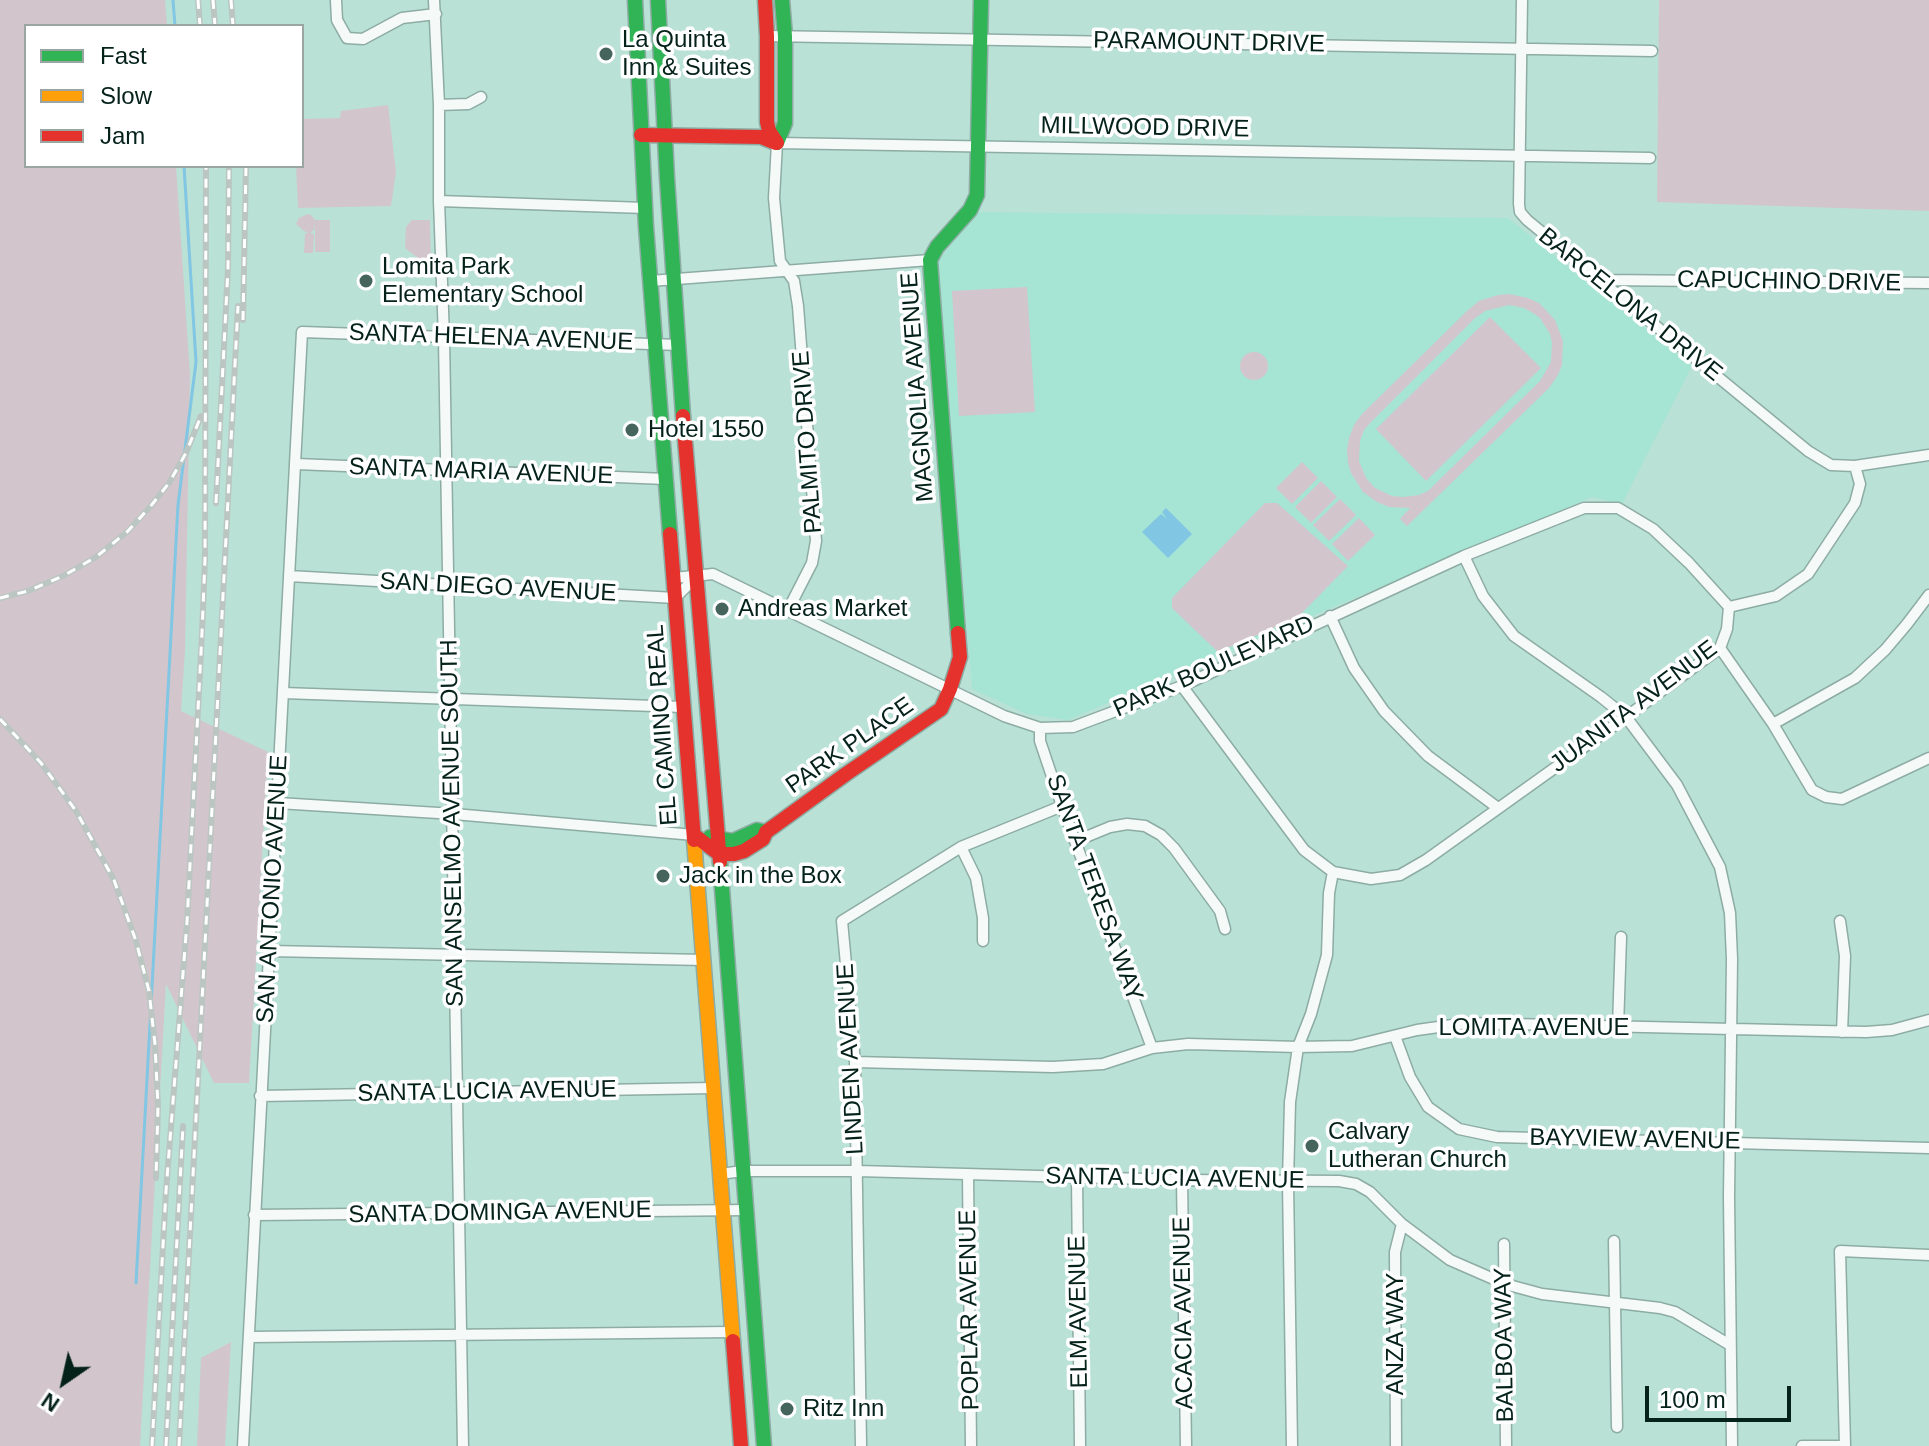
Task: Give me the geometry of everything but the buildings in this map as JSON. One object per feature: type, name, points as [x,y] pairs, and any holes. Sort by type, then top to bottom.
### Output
[{"type":"main road","name":"EL CAMINO REAL","points":[[635,0],[650,281],[741,1446]]},
{"type":"main road","name":"EL CAMINO REAL","points":[[658,0],[674,279],[764,1446]]},
{"type":"main road","points":[[765,0],[767,122],[777,143]]},
{"type":"main road","points":[[777,143],[785,123],[782,0]]},
{"type":"main road","name":"MAGNOLIA AVENUE","points":[[950,689],[960,657],[930,260],[977,195],[981,0]]},
{"type":"main road","name":"MILLWOOD DRIVE","points":[[641,135],[761,137],[777,143]]},
{"type":"main road","name":"PARK PLACE","points":[[719,854],[744,851],[763,839],[766,832],[941,709],[950,689]]},
{"type":"main road","name":"PARK PLACE","points":[[694,835],[739,840],[757,830],[766,832]]},
{"type":"main road","points":[[694,835],[719,854]]},
{"type":"street","points":[[336,0],[337,20],[347,38],[363,39],[402,18],[436,14]]},
{"type":"street","name":"SAN ANSELMO AVENUE SOUTH","points":[[434,0],[439,105],[454,814],[463,1446]]},
{"type":"street","name":"BARCELONA DRIVE","points":[[1522,0],[1520,212],[1527,220],[1808,451],[1831,465],[1855,466],[1929,455]]},
{"type":"street","name":"PARAMOUNT DRIVE","points":[[767,36],[1652,51]]},
{"type":"street","points":[[439,105],[468,104],[481,97]]},
{"type":"street","name":"MILLWOOD DRIVE","points":[[777,143],[1650,158]]},
{"type":"street","name":"PALMITO DRIVE","points":[[777,143],[774,198],[780,261],[794,281],[798,306],[816,541],[812,563],[788,610]]},
{"type":"street","points":[[439,201],[645,208]]},
{"type":"street","points":[[650,281],[930,260]]},
{"type":"street","name":"CAPUCHINO DRIVE","points":[[1600,280],[1929,283]]},
{"type":"street","name":"SANTA HELENA AVENUE","points":[[302,332],[679,345]]},
{"type":"street","name":"SAN ANTONIO AVENUE","points":[[243,1446],[302,332]]},
{"type":"street","name":"SANTA MARIA AVENUE","points":[[296,464],[666,479]]},
{"type":"street","name":"JUANITA AVENUE","points":[[1333,872],[1371,879],[1400,875],[1426,860],[1720,648],[1727,629],[1729,607],[1776,596],[1808,574],[1855,503],[1860,484],[1855,466]]},
{"type":"street","name":"PARK BOULEVARD","points":[[674,578],[713,574],[1004,716],[1040,728],[1073,727],[1182,686],[1464,556],[1584,508],[1618,508],[1653,529],[1729,607]]},
{"type":"street","points":[[1464,556],[1483,596],[1514,636],[1626,717],[1677,785],[1720,867],[1730,913],[1732,959],[1729,1143],[1732,1446]]},
{"type":"street","name":"SAN DIEGO AVENUE","points":[[289,576],[675,598]]},
{"type":"street","points":[[675,598],[697,576]]},
{"type":"street","points":[[1773,724],[1855,678],[1885,650],[1929,595]]},
{"type":"street","points":[[1330,616],[1354,668],[1384,711],[1428,756],[1498,808]]},
{"type":"street","points":[[1720,648],[1773,724],[1812,790],[1826,797],[1842,799],[1929,758]]},
{"type":"street","points":[[1182,686],[1304,850],[1333,872],[1329,893],[1327,955],[1311,1014],[1298,1047],[1290,1102],[1288,1182],[1292,1446]]},
{"type":"street","points":[[283,693],[683,707]]},
{"type":"street","name":"SANTA TERESA WAY","points":[[1040,728],[1040,741],[1062,806],[1152,1048]]},
{"type":"street","points":[[278,803],[454,814],[694,835]]},
{"type":"street","name":"LINDEN AVENUE","points":[[861,1446],[855,1062],[842,921],[961,847],[1062,806]]},
{"type":"street","points":[[1076,841],[1110,827],[1127,824],[1145,826],[1161,835],[1220,911],[1225,929]]},
{"type":"street","points":[[961,847],[976,878],[983,918],[983,941]]},
{"type":"street","points":[[1840,921],[1845,956],[1842,1032]]},
{"type":"street","points":[[1618,1027],[1621,937]]},
{"type":"street","points":[[270,951],[704,960]]},
{"type":"street","name":"LOMITA AVENUE","points":[[855,1062],[1053,1067],[1103,1064],[1152,1048],[1188,1044],[1352,1046],[1430,1027],[1467,1023],[1842,1032],[1892,1030],[1929,1020]]},
{"type":"street","name":"BAYVIEW AVENUE","points":[[1395,1036],[1410,1077],[1428,1107],[1459,1129],[1497,1137],[1929,1148]]},
{"type":"street","name":"SANTA LUCIA AVENUE","points":[[260,1096],[713,1088]]},
{"type":"street","name":"SANTA LUCIA AVENUE","points":[[720,1174],[743,1171],[858,1171],[1339,1181],[1356,1184],[1370,1192],[1402,1224],[1450,1260],[1505,1284],[1542,1294],[1675,1312],[1730,1345]]},
{"type":"street","name":"POPLAR AVENUE","points":[[968,1175],[971,1446]]},
{"type":"street","name":"ELM AVENUE","points":[[1077,1177],[1080,1446]]},
{"type":"street","name":"ACACIA AVENUE","points":[[1182,1180],[1186,1446]]},
{"type":"street","name":"SANTA DOMINGA AVENUE","points":[[254,1215],[746,1210]]},
{"type":"street","name":"ANZA WAY","points":[[1396,1446],[1395,1252],[1402,1224]]},
{"type":"street","points":[[1614,1241],[1617,1427]]},
{"type":"street","name":"BALBOA WAY","points":[[1504,1244],[1506,1446]]},
{"type":"street","points":[[1802,1446],[1843,1446],[1840,1251],[1929,1255]]},
{"type":"street","points":[[249,1337],[732,1332]]},
{"type":"shaded area","points":[[0,0],[165,0],[167,24],[24,24],[24,168],[176,168],[190,375],[181,711],[268,752],[249,1083],[214,1083],[166,984],[140,1446],[0,1446]]},
{"type":"shaded area","points":[[1659,0],[1929,0],[1929,211],[1657,202]]},
{"type":"shaded area","points":[[388,105],[396,172],[391,206],[298,208],[296,168],[304,168],[304,119],[340,118],[341,111]]},
{"type":"shaded area","points":[[977,212],[1508,218],[1692,366],[1622,504],[1592,497],[1068,720],[1027,714],[972,689],[936,263]]},
{"type":"shaded area","points":[[308,214],[315,220],[330,220],[330,252],[315,252],[315,223],[310,233],[314,234],[313,253],[304,253],[305,234],[308,233],[296,224],[299,218]]},
{"type":"shaded area","points":[[412,220],[430,220],[431,259],[419,259],[405,248],[406,227]]},
{"type":"shaded area","points":[[1027,287],[1035,412],[959,416],[952,291]]},
{"type":"shaded area","points":[[1498,295],[1528,298],[1539,303],[1555,320],[1563,341],[1562,365],[1549,388],[1407,526],[1400,519],[1410,508],[1389,507],[1377,502],[1363,492],[1351,473],[1347,450],[1354,425],[1467,311],[1479,301]],"holes":[[[1509,305],[1524,308],[1540,318],[1552,343],[1551,362],[1540,381],[1428,491],[1403,497],[1392,496],[1375,488],[1366,478],[1359,461],[1364,430],[1474,319],[1485,311]]]},
{"type":"shaded area","points":[[1490,317],[1541,368],[1426,481],[1376,429]]},
{"type":"shaded area","points":[[1254,352],[1264,356],[1268,366],[1264,376],[1254,380],[1244,376],[1240,366],[1244,356]]},
{"type":"shaded area","points":[[1302,462],[1318,478],[1292,504],[1276,488]]},
{"type":"shaded area","points":[[1321,481],[1337,497],[1311,523],[1295,507]]},
{"type":"shaded area","points":[[1340,499],[1356,515],[1329,541],[1313,525]]},
{"type":"shaded area","points":[[1265,503],[1277,503],[1348,566],[1297,618],[1218,652],[1172,608],[1172,598]]},
{"type":"shaded area","points":[[1359,518],[1375,535],[1348,561],[1332,544]]},
{"type":"shaded area","points":[[231,1342],[225,1446],[197,1446],[201,1358]]},
{"type":"water","points":[[1166,508],[1192,534],[1168,558],[1142,532],[1161,514],[1167,519],[1162,512]]},
{"type":"waterway","points":[[173,0],[175,24]]},
{"type":"waterway","points":[[136,1283],[178,505],[196,362],[184,168]]},
{"type":"railway","points":[[198,0],[200,24]]},
{"type":"railway","points":[[213,0],[215,24]]},
{"type":"railway","points":[[231,0],[233,24]]},
{"type":"railway","points":[[152,1446],[166,1191],[187,922],[202,633],[206,168]]},
{"type":"railway","points":[[216,503],[228,268],[229,168]]},
{"type":"railway","points":[[243,320],[246,168]]},
{"type":"railway","points":[[179,1446],[238,306]]},
{"type":"railway","points":[[0,598],[28,591],[63,576],[96,557],[127,532],[169,483],[186,453],[201,416]]},
{"type":"railway","points":[[0,719],[41,763],[76,811],[114,880],[136,941],[149,991],[155,1044],[158,1106],[156,1178]]},
{"type":"railway","points":[[166,1446],[183,1126]]},
{"type":"traffic: fast","points":[[635,0],[646,227],[670,534]]},
{"type":"traffic: fast","points":[[658,0],[683,416]]},
{"type":"traffic: fast","points":[[777,143],[785,123],[782,0]]},
{"type":"traffic: fast","points":[[958,633],[930,260],[937,247],[970,210],[977,195],[981,0]]},
{"type":"traffic: fast","points":[[710,837],[733,841],[757,830],[766,832]]},
{"type":"traffic: fast","points":[[720,862],[764,1446]]},
{"type":"traffic: slow","points":[[694,840],[733,1341]]},
{"type":"traffic: jam","points":[[765,0],[767,122],[777,143]]},
{"type":"traffic: jam","points":[[641,135],[761,137],[776,143]]},
{"type":"traffic: jam","points":[[683,416],[720,862]]},
{"type":"traffic: jam","points":[[670,534],[694,840]]},
{"type":"traffic: jam","points":[[694,835],[719,854],[744,851],[846,774],[941,709],[960,657],[958,633]]},
{"type":"traffic: jam","points":[[733,1341],[741,1446]]},
{"type":"place","name":"La Quinta Inn & Suites","points":[[606,54]]},
{"type":"place","name":"Lomita Park Elementary School","points":[[366,281]]},
{"type":"place","name":"Hotel 1550","points":[[632,430]]},
{"type":"place","name":"Andreas Market","points":[[722,609]]},
{"type":"place","name":"Jack in the Box","points":[[663,876]]},
{"type":"place","name":"Calvary Lutheran Church","points":[[1312,1146]]},
{"type":"place","name":"Ritz Inn","points":[[787,1409]]}]
